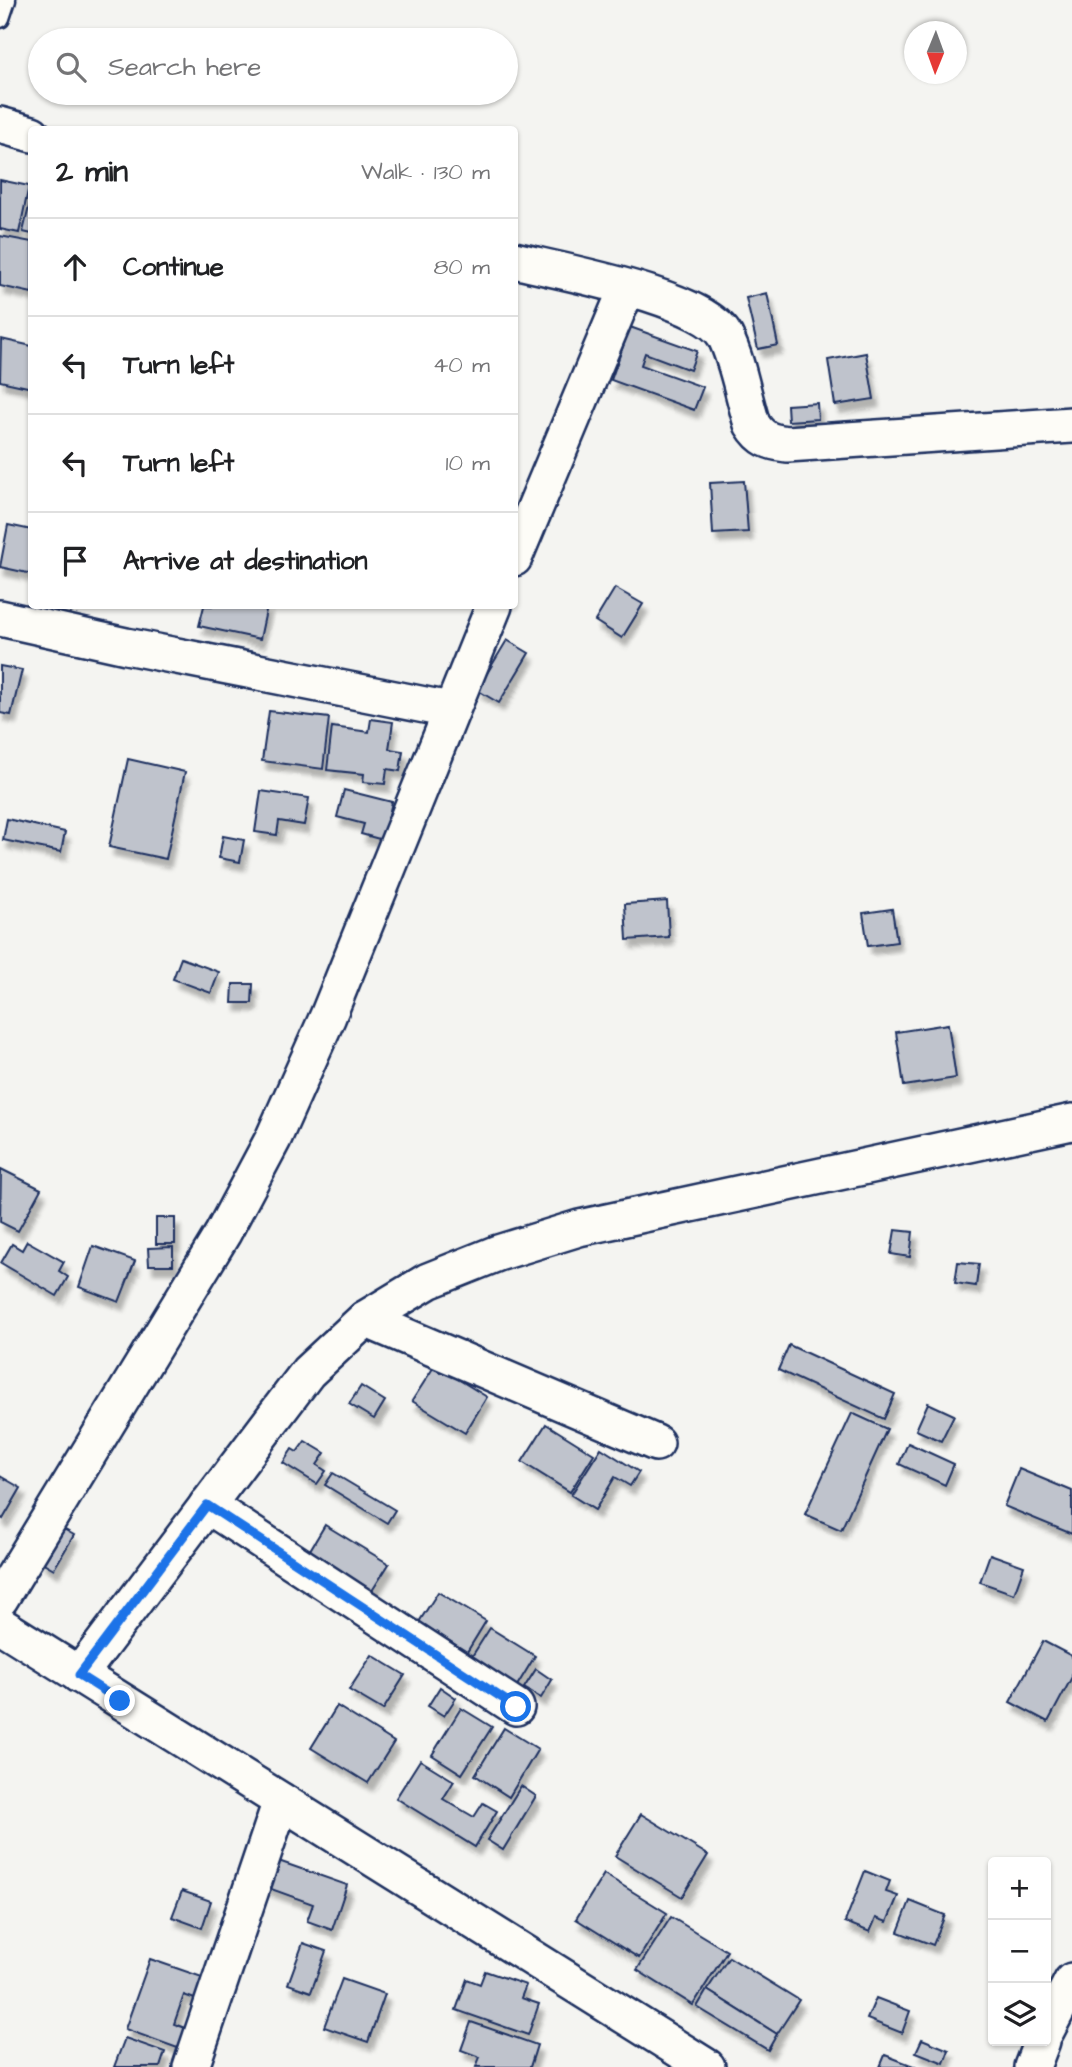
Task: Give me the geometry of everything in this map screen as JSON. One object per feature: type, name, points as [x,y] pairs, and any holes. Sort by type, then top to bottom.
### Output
[{"type":"street","points":[[0,125],[28,133]]},
{"type":"street","points":[[518,261],[627,288],[700,312],[725,336],[752,424],[759,435],[769,442],[787,444],[1072,425]]},
{"type":"street","points":[[518,548],[627,288]]},
{"type":"street","points":[[0,1599],[223,1233],[273,1139],[328,1016],[493,609]]},
{"type":"street","points":[[0,618],[126,646],[450,710]]},
{"type":"street","points":[[79,1675],[308,1372],[365,1319],[428,1281],[498,1253],[579,1228],[1072,1122]]},
{"type":"street","points":[[365,1319],[656,1443]]},
{"type":"street","points":[[207,1505],[516,1707]]},
{"type":"street","points":[[0,1625],[707,2067]]},
{"type":"street","points":[[191,2067],[281,1801]]},
{"type":"street","points":[[1051,2021],[1072,1981]]},
{"type":"street","points":[[1032,2067],[1040,2046]]},
{"type":"lane","points":[[0,19],[6,0]]},
{"type":"building","points":[[0,180],[28,186],[19,233],[0,229]]},
{"type":"building","points":[[28,211],[28,233],[23,232]]},
{"type":"building","points":[[0,236],[28,241],[28,292],[0,286]]},
{"type":"building","points":[[767,293],[778,345],[758,349],[746,298]]},
{"type":"building","points":[[630,327],[697,351],[690,370],[645,353],[641,365],[703,387],[694,410],[611,380]]},
{"type":"building","points":[[1,339],[28,345],[28,387],[0,381]]},
{"type":"building","points":[[866,353],[874,399],[835,405],[828,360]]},
{"type":"building","points":[[817,403],[818,419],[788,421],[787,405]]},
{"type":"building","points":[[744,481],[748,532],[713,534],[710,483]]},
{"type":"building","points":[[8,525],[28,529],[28,573],[0,567]]},
{"type":"building","points":[[615,588],[643,604],[622,638],[595,621]]},
{"type":"building","points":[[203,609],[266,609],[260,639],[199,626]]},
{"type":"building","points":[[507,640],[529,653],[499,703],[477,690]]},
{"type":"building","points":[[0,666],[22,670],[11,715],[0,713]]},
{"type":"building","points":[[269,711],[329,718],[323,769],[262,761]]},
{"type":"building","points":[[371,719],[393,722],[389,749],[403,751],[400,771],[387,769],[385,784],[363,782],[364,774],[327,770],[332,727],[369,732]]},
{"type":"building","points":[[128,759],[185,772],[166,859],[109,847]]},
{"type":"building","points":[[344,790],[392,802],[383,840],[361,834],[364,824],[337,817]]},
{"type":"building","points":[[261,791],[309,798],[304,825],[279,821],[277,835],[255,832]]},
{"type":"building","points":[[7,819],[65,832],[61,852],[3,840]]},
{"type":"building","points":[[223,836],[244,840],[240,862],[219,858]]},
{"type":"building","points":[[667,901],[669,937],[627,940],[625,904]]},
{"type":"building","points":[[892,909],[897,942],[868,946],[863,913]]},
{"type":"building","points":[[181,958],[219,972],[211,993],[173,979]]},
{"type":"building","points":[[233,984],[253,984],[252,1003],[232,1003]]},
{"type":"building","points":[[948,1024],[956,1078],[904,1086],[896,1032]]},
{"type":"building","points":[[1,1169],[41,1189],[18,1231],[0,1222]]},
{"type":"building","points":[[156,1218],[175,1218],[175,1244],[156,1244]]},
{"type":"building","points":[[895,1230],[913,1232],[910,1257],[891,1254]]},
{"type":"building","points":[[27,1241],[64,1262],[59,1271],[68,1277],[57,1296],[1,1263],[12,1244],[22,1250]]},
{"type":"building","points":[[93,1246],[135,1261],[119,1302],[79,1287]]},
{"type":"building","points":[[173,1247],[173,1265],[149,1265],[148,1248]]},
{"type":"building","points":[[958,1262],[979,1264],[976,1286],[955,1283]]},
{"type":"building","points":[[789,1345],[895,1394],[884,1419],[778,1370]]},
{"type":"building","points":[[435,1365],[487,1397],[465,1433],[412,1401]]},
{"type":"building","points":[[361,1386],[385,1401],[374,1419],[349,1404]]},
{"type":"building","points":[[928,1403],[954,1415],[941,1441],[916,1430]]},
{"type":"building","points":[[852,1413],[887,1429],[841,1530],[805,1514]]},
{"type":"building","points":[[546,1424],[594,1454],[570,1492],[522,1462]]},
{"type":"building","points":[[305,1441],[325,1453],[317,1465],[326,1471],[317,1484],[283,1463],[292,1449],[297,1452]]},
{"type":"building","points":[[908,1443],[954,1464],[945,1485],[899,1464]]},
{"type":"building","points":[[601,1448],[639,1472],[630,1486],[615,1477],[595,1510],[571,1495]]},
{"type":"building","points":[[1019,1469],[1072,1491],[1072,1534],[1004,1506]]},
{"type":"building","points":[[333,1473],[395,1510],[387,1523],[325,1485]]},
{"type":"building","points":[[0,1476],[21,1488],[3,1519],[0,1517]]},
{"type":"building","points":[[325,1525],[389,1564],[370,1594],[307,1555]]},
{"type":"building","points":[[60,1527],[74,1535],[54,1569],[40,1561]]},
{"type":"building","points":[[990,1554],[1024,1566],[1014,1594],[980,1582]]},
{"type":"building","points":[[438,1592],[486,1621],[467,1652],[419,1622]]},
{"type":"building","points":[[490,1628],[535,1656],[515,1689],[469,1661]]},
{"type":"building","points":[[1043,1641],[1072,1656],[1072,1677],[1048,1722],[1010,1702]]},
{"type":"building","points":[[372,1655],[405,1675],[383,1710],[349,1690]]},
{"type":"building","points":[[536,1669],[552,1680],[541,1698],[524,1688]]},
{"type":"building","points":[[440,1687],[456,1698],[444,1716],[428,1706]]},
{"type":"building","points":[[337,1706],[394,1742],[368,1783],[311,1748]]},
{"type":"building","points":[[461,1708],[492,1727],[462,1774],[432,1755]]},
{"type":"building","points":[[504,1728],[538,1749],[509,1797],[475,1775]]},
{"type":"building","points":[[420,1760],[454,1781],[443,1799],[474,1817],[483,1803],[497,1811],[475,1847],[396,1798]]},
{"type":"building","points":[[521,1786],[536,1796],[503,1850],[487,1840]]},
{"type":"building","points":[[641,1814],[708,1855],[682,1897],[615,1856]]},
{"type":"building","points":[[270,1858],[347,1885],[332,1930],[307,1921],[313,1904],[260,1885]]},
{"type":"building","points":[[865,1871],[890,1881],[886,1892],[898,1896],[887,1922],[876,1918],[870,1932],[845,1922]]},
{"type":"building","points":[[604,1874],[667,1913],[639,1958],[576,1919]]},
{"type":"building","points":[[182,1891],[211,1901],[202,1928],[172,1917]]},
{"type":"building","points":[[910,1901],[945,1915],[933,1945],[898,1932]]},
{"type":"building","points":[[671,1917],[727,1951],[693,2005],[637,1970]]},
{"type":"building","points":[[303,1943],[326,1951],[311,1992],[288,1984]]},
{"type":"building","points":[[729,1957],[799,2000],[777,2034],[707,1990]]},
{"type":"building","points":[[150,1959],[208,1979],[200,2001],[184,1995],[174,2024],[191,2030],[183,2050],[125,2029]]},
{"type":"building","points":[[485,1971],[526,1985],[521,1998],[539,2004],[528,2035],[456,2010],[467,1979],[480,1984]]},
{"type":"building","points":[[342,1979],[385,1994],[368,2042],[324,2027]]},
{"type":"building","points":[[707,1990],[777,2034],[768,2050],[697,2007]]},
{"type":"building","points":[[876,1998],[910,2011],[902,2033],[867,2019]]},
{"type":"building","points":[[471,2022],[537,2045],[530,2067],[476,2067],[480,2057],[461,2050]]},
{"type":"building","points":[[125,2038],[165,2052],[160,2067],[114,2067]]},
{"type":"building","points":[[922,2039],[949,2050],[944,2063],[916,2052]]},
{"type":"building","points":[[885,2055],[916,2067],[880,2067]]},
{"type":"route","points":[[120,1701],[79,1675],[207,1505],[516,1707]]}]
